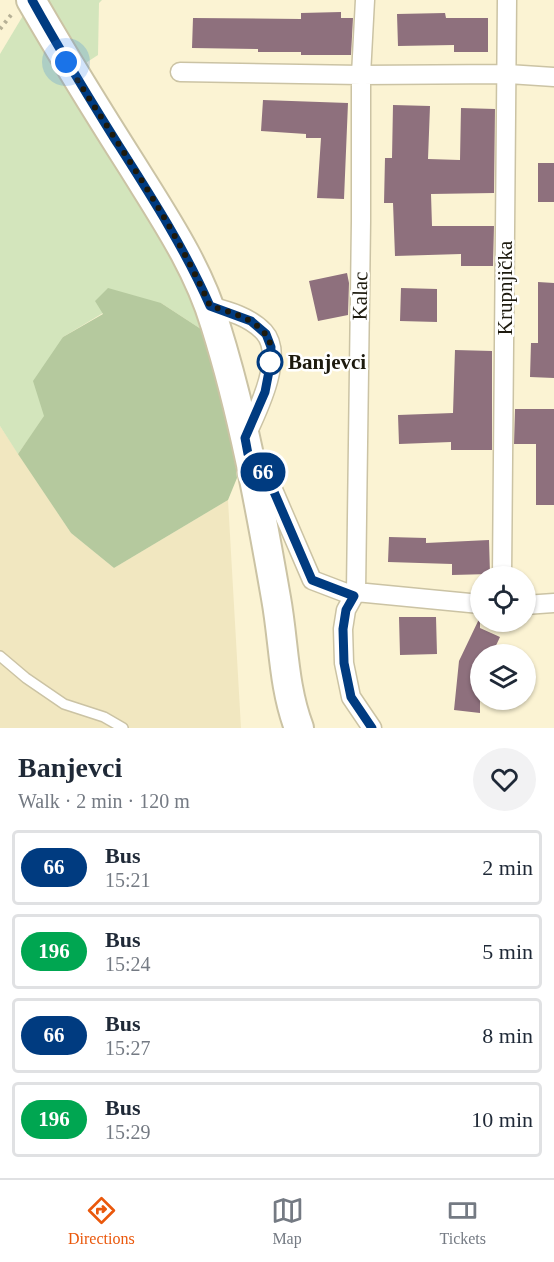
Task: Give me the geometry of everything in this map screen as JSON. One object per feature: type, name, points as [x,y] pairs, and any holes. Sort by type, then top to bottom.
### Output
[{"type":"main road","points":[[32,0],[66,62],[172,231],[210,306],[232,380],[247,446],[277,602],[285,676],[299,728]]},
{"type":"street","name":"Kalac","points":[[365,0],[361,75],[362,221],[355,594],[346,610],[343,629],[344,663],[351,697],[372,728]]},
{"type":"street","name":"Krupnjička","points":[[502,566],[507,0]]},
{"type":"street","points":[[180,72],[361,75],[507,74],[554,77]]},
{"type":"street","points":[[210,306],[251,321],[266,334],[271,347],[265,392],[247,446],[268,478],[312,580],[355,594],[470,603]]},
{"type":"street","points":[[536,604],[554,603]]},
{"type":"lane","points":[[0,656],[26,678],[64,704],[104,717],[123,728]]},
{"type":"shaded area","points":[[0,426],[71,533],[114,568],[228,500],[241,728],[0,728]]},
{"type":"green space","points":[[43,0],[102,0],[99,3],[98,55],[81,66]]},
{"type":"green space","points":[[24,14],[78,107],[185,275],[207,333],[161,303],[103,313],[63,337],[45,416],[18,454],[0,426],[0,54]]},
{"type":"green space","points":[[108,288],[161,303],[207,333],[231,422],[237,478],[228,500],[114,568],[71,533],[18,454],[44,416],[33,381],[63,337],[103,314],[95,301]]},
{"type":"building","points":[[341,12],[341,18],[353,18],[351,55],[301,55],[301,52],[258,52],[258,49],[192,48],[193,18],[301,19],[301,13]]},
{"type":"building","points":[[445,13],[446,18],[488,18],[488,52],[454,52],[454,45],[398,46],[397,14]]},
{"type":"building","points":[[263,100],[348,103],[344,199],[317,198],[321,138],[306,138],[306,134],[261,131]]},
{"type":"building","points":[[393,105],[430,106],[428,159],[460,160],[461,108],[495,109],[494,193],[431,194],[432,226],[494,226],[493,266],[461,266],[461,254],[395,256],[393,203],[384,203],[385,158],[392,158]]},
{"type":"building","points":[[538,163],[554,163],[554,202],[538,202]]},
{"type":"building","points":[[347,273],[348,315],[318,321],[309,281]]},
{"type":"building","points":[[538,282],[554,283],[554,378],[530,377],[531,343],[538,343]]},
{"type":"building","points":[[401,288],[437,289],[437,322],[400,321]]},
{"type":"building","points":[[455,350],[492,351],[492,450],[451,450],[451,442],[399,444],[398,415],[453,413]]},
{"type":"building","points":[[515,409],[554,409],[554,505],[536,505],[536,444],[514,444]]},
{"type":"building","points":[[389,537],[426,538],[426,543],[489,540],[490,566],[470,566],[470,575],[452,575],[452,564],[388,562]]},
{"type":"building","points":[[399,617],[436,617],[437,654],[400,655]]},
{"type":"building","points":[[473,632],[489,632],[500,637],[497,644],[470,644],[470,710],[480,710],[480,713],[454,710],[459,661]]},
{"type":"bus line","name":"66","points":[[32,0],[66,62],[172,231],[210,306],[251,321],[266,334],[271,347],[270,366],[265,392],[245,438],[248,454],[268,478],[312,580],[354,596],[346,610],[343,629],[344,663],[351,697],[372,728]]},
{"type":"place","name":"Banjevci","points":[[270,362]]},
{"type":"route","points":[[66,62],[172,231],[210,306],[251,321],[266,334],[271,347],[270,366],[270,362]]}]
